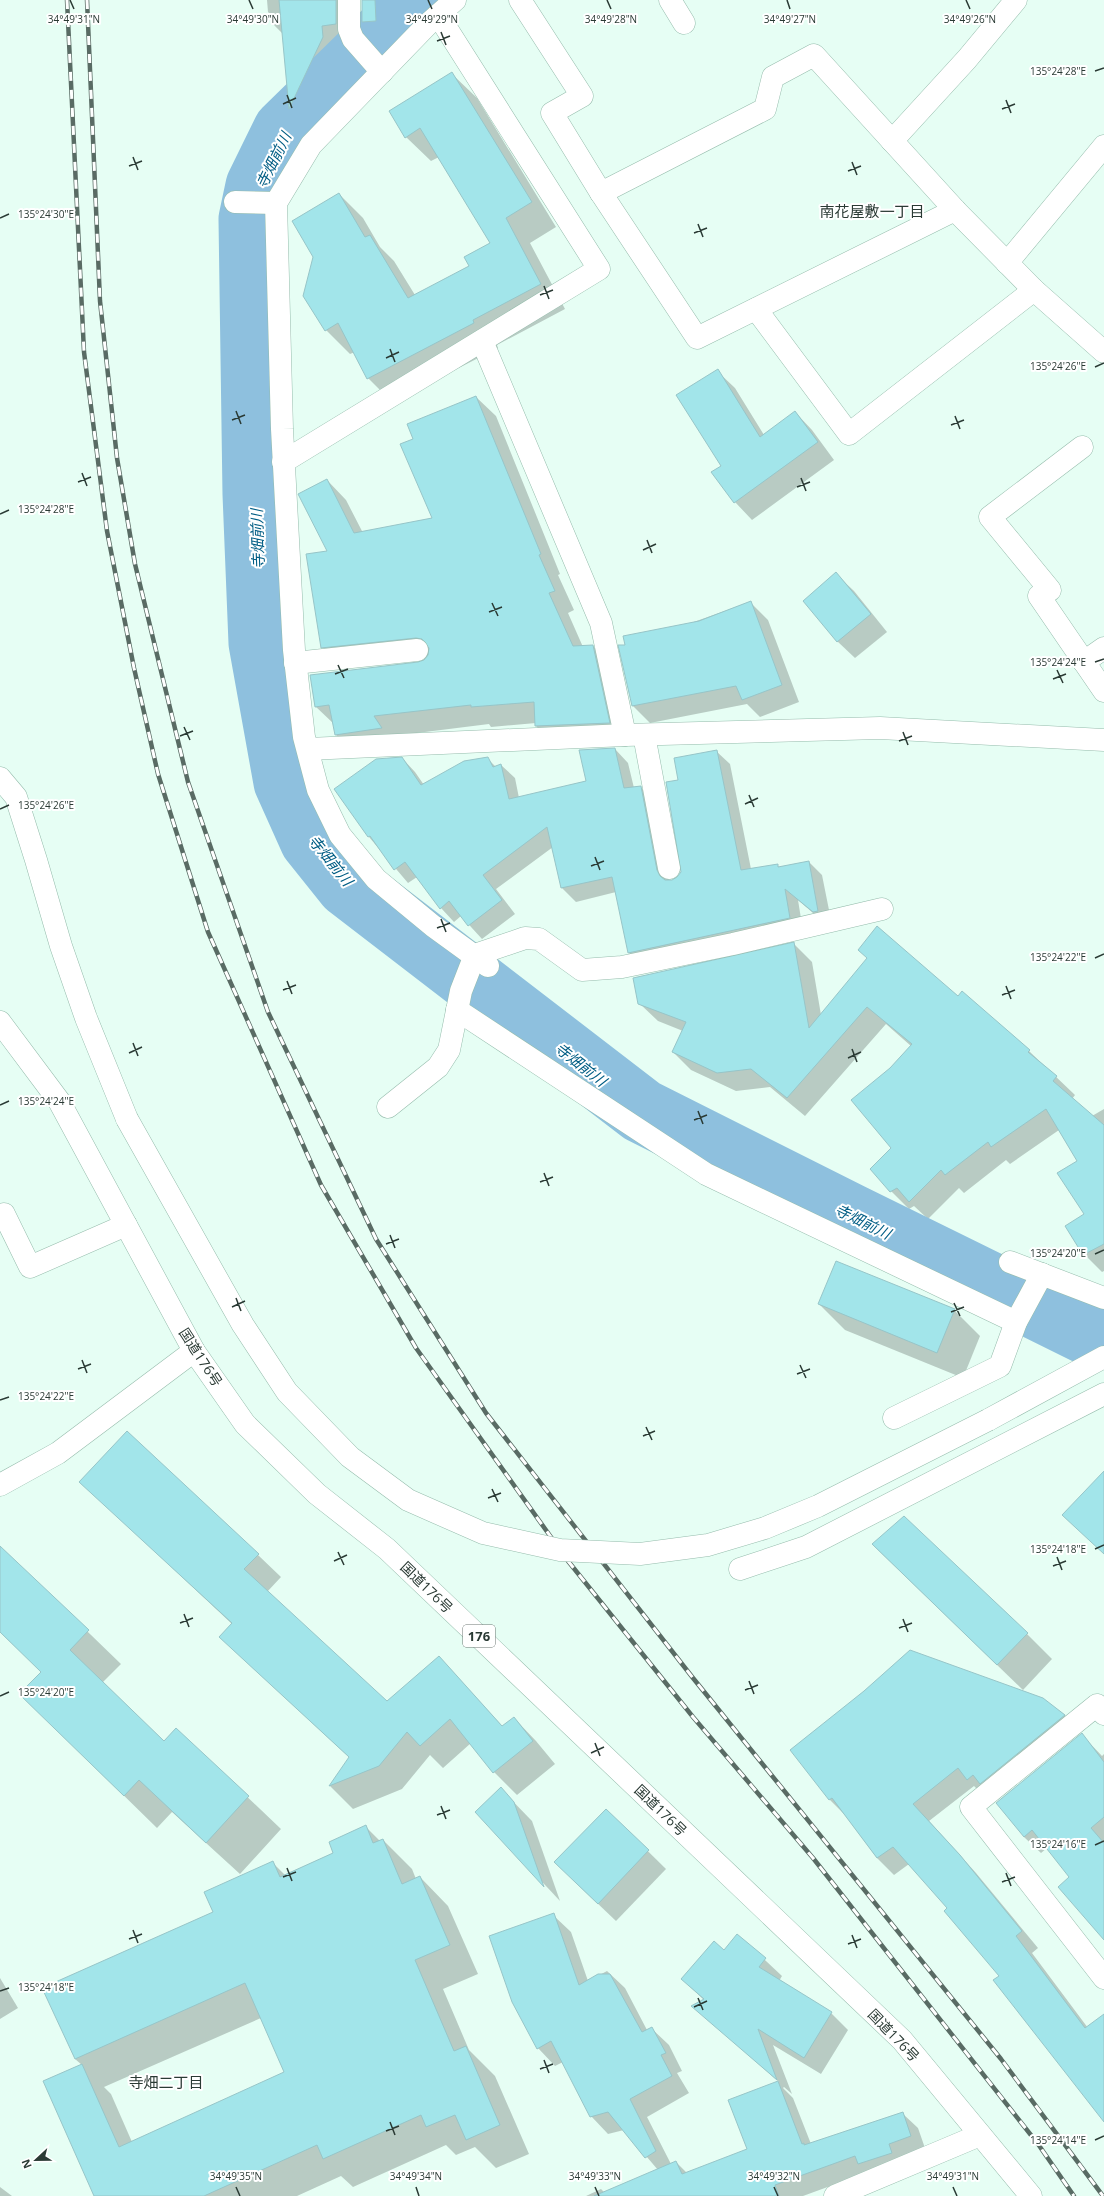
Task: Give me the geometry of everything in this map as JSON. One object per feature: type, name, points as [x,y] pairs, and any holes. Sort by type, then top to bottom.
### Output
[{"type":"main road","points":[[349,0],[349,29],[353,39],[382,72]]},
{"type":"main road","points":[[455,0],[438,15],[311,145],[276,203],[283,462],[296,663],[304,737],[318,790],[340,835],[376,879],[478,961]]},
{"type":"main road","points":[[520,0],[582,96],[552,113],[601,193],[697,338],[955,210]]},
{"type":"main road","points":[[670,0],[684,23]]},
{"type":"main road","points":[[892,141],[967,59],[1016,0]]},
{"type":"main road","points":[[283,462],[599,269],[438,15]]},
{"type":"main road","points":[[601,193],[764,109],[773,77],[814,55],[955,210],[1034,290],[1104,352]]},
{"type":"main road","points":[[1007,263],[1104,146]]},
{"type":"main road","points":[[235,202],[276,203]]},
{"type":"main road","points":[[756,309],[849,434],[1034,290]]},
{"type":"main road","points":[[482,341],[601,623],[635,735],[669,868]]},
{"type":"main road","points":[[1082,447],[990,517],[1050,590],[1039,596],[1104,691]]},
{"type":"main road","points":[[1084,662],[1104,648]]},
{"type":"main road","points":[[296,663],[417,650]]},
{"type":"main road","points":[[308,749],[635,735],[880,728],[1104,740]]},
{"type":"main road","points":[[0,778],[16,797],[61,946],[86,1018],[127,1119],[243,1325],[287,1392],[350,1457],[408,1500],[483,1533],[560,1550],[640,1554],[708,1545],[765,1528],[818,1506],[988,1420],[1100,1359]]},
{"type":"main road","points":[[388,1107],[438,1067],[449,1050],[459,1001],[478,961],[525,938],[539,939],[582,970],[622,967],[733,944],[882,909]]},
{"type":"main road","points":[[459,1001],[706,1174],[1016,1322]]},
{"type":"main road","name":"国道176号","points":[[0,1022],[59,1101],[194,1351],[245,1424],[317,1494],[387,1549],[902,2040],[1031,2196]]},
{"type":"main road","points":[[0,1216],[4,1214],[30,1266],[126,1225]]},
{"type":"main road","points":[[1010,1262],[1104,1298]]},
{"type":"main road","points":[[894,1418],[1000,1366],[1016,1322],[1042,1274]]},
{"type":"main road","points":[[0,1485],[58,1452],[194,1351]]},
{"type":"main road","points":[[740,1569],[806,1546],[1104,1394]]},
{"type":"main road","points":[[1104,1714],[1097,1705],[971,1807],[1104,1978]]},
{"type":"main road","points":[[834,2196],[980,2135]]},
{"type":"building","points":[[279,0],[336,0],[336,24],[322,26],[323,37],[289,109]]},
{"type":"building","points":[[362,0],[375,0],[376,21],[362,22]]},
{"type":"building","points":[[452,72],[532,202],[506,218],[541,284],[473,320],[474,323],[367,379],[338,323],[325,331],[303,296],[313,257],[292,221],[339,193],[365,237],[370,235],[408,298],[469,266],[464,257],[490,243],[420,128],[405,138],[389,111]]},
{"type":"building","points":[[718,369],[760,437],[795,411],[818,442],[734,503],[711,472],[721,466],[676,395]]},
{"type":"building","points":[[476,396],[541,554],[539,555],[555,591],[549,593],[573,646],[593,645],[610,723],[535,726],[534,702],[471,707],[471,705],[374,716],[382,728],[335,735],[329,705],[315,707],[310,675],[418,662],[424,660],[428,655],[429,648],[422,639],[416,638],[321,648],[306,554],[327,551],[298,494],[327,479],[354,533],[432,518],[400,444],[413,439],[407,424]]},
{"type":"building","points":[[836,572],[871,614],[837,642],[803,601]]},
{"type":"building","points":[[751,601],[782,685],[742,700],[736,686],[632,706],[618,645],[625,645],[623,636],[699,621]]},
{"type":"building","points":[[615,748],[624,788],[641,786],[657,870],[660,876],[665,880],[672,880],[681,872],[666,782],[678,780],[674,758],[717,750],[741,870],[778,864],[778,867],[809,861],[818,911],[813,912],[785,889],[790,918],[628,953],[612,877],[561,888],[547,827],[483,875],[502,900],[468,926],[449,901],[440,909],[405,862],[394,870],[370,836],[368,837],[334,789],[376,759],[402,757],[421,785],[464,761],[488,757],[493,767],[501,764],[509,799],[586,781],[579,750]]},
{"type":"building","points":[[877,926],[958,996],[962,991],[1030,1050],[1028,1052],[1057,1076],[1053,1081],[1104,1125],[1104,1244],[1083,1255],[1065,1226],[1084,1214],[1057,1173],[1077,1161],[1046,1109],[991,1147],[988,1142],[945,1175],[941,1170],[909,1202],[897,1188],[890,1192],[870,1169],[891,1148],[851,1100],[890,1068],[912,1044],[867,1007],[787,1098],[751,1069],[717,1073],[672,1052],[686,1022],[638,1004],[633,978],[794,942],[809,1028],[867,958],[858,950]]},
{"type":"building","points":[[836,1261],[955,1309],[937,1353],[818,1304]]},
{"type":"building","points":[[127,1431],[259,1554],[244,1569],[387,1701],[439,1656],[502,1726],[514,1717],[533,1741],[493,1773],[450,1719],[420,1746],[407,1732],[379,1766],[329,1786],[349,1757],[219,1637],[232,1623],[79,1482]]},
{"type":"building","points":[[1104,1471],[1104,1554],[1062,1515]]},
{"type":"building","points":[[904,1516],[1028,1633],[997,1665],[872,1544]]},
{"type":"building","points":[[0,1546],[89,1630],[70,1650],[164,1741],[176,1728],[249,1796],[206,1843],[139,1780],[124,1796],[19,1694],[41,1672],[0,1632]]},
{"type":"building","points":[[910,1650],[1043,1698],[1065,1715],[980,1784],[973,1775],[967,1780],[958,1768],[913,1804],[960,1855],[1022,1931],[1016,1936],[1085,2028],[1104,2014],[1104,2122],[993,1980],[999,1976],[944,1911],[947,1908],[893,1847],[877,1858],[832,1798],[829,1800],[790,1750],[864,1691]]},
{"type":"building","points":[[1082,1733],[1104,1762],[1104,1817],[1091,1828],[1104,1843],[1104,1940],[1058,1887],[1069,1877],[1032,1830],[1024,1837],[996,1803]]},
{"type":"building","points":[[501,1787],[514,1802],[544,1887],[475,1812]]},
{"type":"building","points":[[606,1809],[649,1850],[598,1904],[554,1862]]},
{"type":"building","points":[[366,1825],[373,1843],[383,1839],[402,1884],[420,1876],[450,1945],[415,1960],[454,2051],[466,2046],[500,2125],[466,2140],[455,2115],[426,2127],[421,2115],[323,2159],[317,2145],[204,2196],[94,2196],[43,2081],[82,2064],[119,2147],[284,2072],[245,1983],[75,2059],[42,1988],[213,1912],[204,1892],[273,1861],[280,1877],[333,1853],[329,1842]]},
{"type":"building","points":[[554,1913],[579,1985],[598,1974],[610,1974],[642,2032],[652,2027],[666,2053],[661,2055],[672,2076],[630,2099],[656,2151],[645,2158],[608,2112],[590,2117],[551,2041],[537,2049],[512,2002],[489,1936]]},
{"type":"building","points":[[737,1934],[766,1958],[759,1967],[832,2012],[804,2058],[758,2029],[777,2080],[691,2006],[704,1999],[681,1979],[714,1941],[724,1950]]},
{"type":"building","points":[[778,2081],[802,2144],[804,2143],[804,2145],[903,2112],[911,2136],[889,2144],[892,2153],[858,2164],[855,2156],[775,2185],[779,2196],[594,2196],[676,2161],[682,2174],[747,2149],[728,2100]]},
{"type":"waterway","name":"寺畑前川","points":[[419,0],[285,131],[258,186],[251,219],[255,494],[261,643],[286,782],[312,840],[348,885],[642,1111],[1091,1334],[1104,1335]]},
{"type":"railway","points":[[67,0],[84,352],[107,531],[134,668],[158,774],[208,932],[321,1185],[416,1348],[568,1561],[693,1717],[813,1858],[1038,2144],[1074,2196]]},
{"type":"railway","points":[[87,0],[100,301],[117,458],[135,564],[188,782],[268,1012],[376,1239],[486,1413],[693,1678],[1001,2059],[1103,2196]]},
{"type":"district","name":"南花屋敷一丁目","points":[[872,211]]},
{"type":"district","name":"寺畑二丁目","points":[[166,2082]]}]
